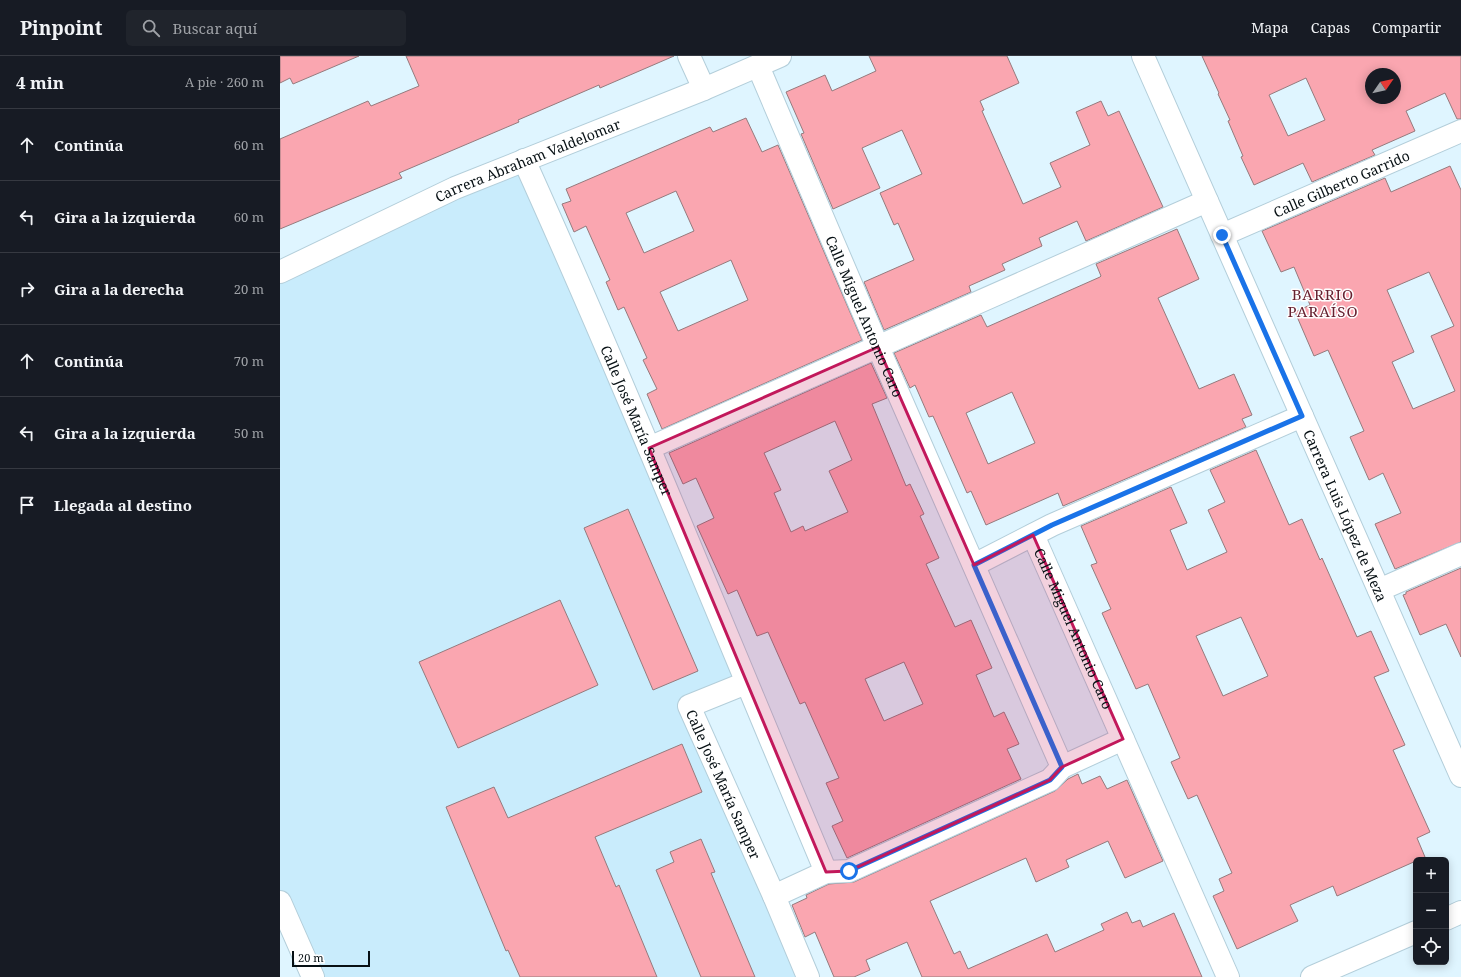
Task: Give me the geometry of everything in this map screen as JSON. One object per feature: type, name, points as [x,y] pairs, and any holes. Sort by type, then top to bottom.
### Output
[{"type":"street","points":[[689,56],[704,89]]},
{"type":"street","name":"Carrera Abraham Valdelomar","points":[[280,272],[455,188],[704,89],[780,56]]},
{"type":"street","name":"Carrera Luis López de Meza","points":[[1143,56],[1461,776]]},
{"type":"street","name":"Calle Miguel Antonio Caro","points":[[758,66],[878,347],[1062,767]]},
{"type":"street","name":"Calle Gilberto Garrido","points":[[1222,235],[1461,131]]},
{"type":"street","name":"Calle José María Samper","points":[[524,160],[582,290],[826,872]]},
{"type":"street","points":[[649,448],[1207,201]]},
{"type":"street","points":[[1033,535],[1302,416]]},
{"type":"street","name":"Calle Miguel Antonio Caro","points":[[974,565],[1033,535],[1228,977]]},
{"type":"street","points":[[1379,590],[1461,554]]},
{"type":"street","name":"Calle José María Samper","points":[[746,682],[689,706],[774,896],[808,977]]},
{"type":"street","points":[[774,896],[826,872],[849,871],[1050,780],[1062,767],[1123,739]]},
{"type":"street","points":[[280,902],[313,977]]},
{"type":"street","points":[[1449,918],[1461,912]]},
{"type":"street","points":[[1312,977],[1413,933]]},
{"type":"highlighted area","points":[[878,347],[974,565],[1033,535],[1123,739],[1062,767],[1050,780],[849,871],[826,872],[649,448]]},
{"type":"shaded area","points":[[526,166],[746,683],[690,706],[808,977],[313,977],[280,902],[280,272]]},
{"type":"building","points":[[280,56],[359,56],[293,84],[290,78],[280,83]]},
{"type":"building","points":[[406,56],[674,56],[600,88],[599,85],[518,120],[519,122],[399,173],[402,178],[280,229],[280,139],[368,101],[371,106],[419,86]]},
{"type":"building","points":[[869,56],[1007,56],[1019,83],[980,101],[984,110],[982,111],[1023,204],[1061,187],[1050,163],[1090,145],[1076,112],[1101,101],[1108,116],[1119,111],[1163,207],[1086,241],[1077,221],[1039,238],[1042,246],[1002,264],[1005,270],[969,286],[971,292],[884,330],[864,282],[914,260],[898,223],[894,225],[880,193],[922,174],[902,130],[862,148],[880,188],[833,209],[801,134],[804,133],[786,92],[825,75],[832,91],[876,71]]},
{"type":"building","points":[[1202,56],[1461,56],[1461,119],[1457,119],[1445,93],[1406,111],[1415,131],[1372,150],[1375,155],[1312,182],[1303,163],[1254,185],[1241,157],[1243,156],[1228,121],[1230,120],[1218,94],[1219,93]],"holes":[[[1306,78],[1325,120],[1288,136],[1269,95]]]},
{"type":"building","points":[[746,118],[762,152],[778,145],[862,340],[662,429],[647,394],[657,389],[643,360],[647,358],[624,307],[618,310],[606,282],[610,280],[586,226],[574,232],[562,204],[571,201],[566,189],[710,127],[713,132]],"holes":[[[676,191],[694,231],[644,253],[626,213]],[[731,260],[748,300],[678,331],[660,292]]]},
{"type":"building","points":[[1450,166],[1461,190],[1461,542],[1395,569],[1375,524],[1401,513],[1383,473],[1369,480],[1350,437],[1364,431],[1328,350],[1314,356],[1295,312],[1310,305],[1294,267],[1281,272],[1262,231],[1385,178],[1391,192]],"holes":[[[1429,272],[1454,326],[1431,336],[1455,391],[1413,409],[1392,362],[1414,352],[1387,290]]]},
{"type":"building","points":[[1177,229],[1199,279],[1158,298],[1199,389],[1234,374],[1252,415],[1242,419],[1246,427],[1063,506],[1058,493],[986,525],[971,491],[967,493],[933,416],[929,417],[915,385],[910,388],[894,353],[981,315],[987,327],[1100,277],[1101,276],[1096,264]],"holes":[[[1012,392],[1035,443],[988,464],[966,413]]]},
{"type":"building","points":[[871,363],[887,398],[872,404],[906,486],[910,484],[924,514],[920,516],[939,558],[926,564],[955,627],[971,620],[992,668],[976,675],[994,717],[1004,712],[1019,744],[1007,749],[1021,779],[847,858],[832,826],[843,821],[826,783],[839,778],[805,702],[800,704],[768,632],[757,636],[737,590],[728,594],[697,526],[714,518],[696,478],[683,484],[669,453]],"holes":[[[835,421],[852,460],[829,471],[848,512],[805,531],[803,526],[791,532],[774,493],[781,490],[764,453]],[[904,662],[923,704],[884,721],[865,679]]]},
{"type":"building","points":[[1256,450],[1289,525],[1302,519],[1320,560],[1322,558],[1357,637],[1371,631],[1389,671],[1374,677],[1405,745],[1393,750],[1430,832],[1417,838],[1425,857],[1413,857],[1413,862],[1337,896],[1333,886],[1290,905],[1298,921],[1237,949],[1213,896],[1224,891],[1219,879],[1232,873],[1197,795],[1188,799],[1171,762],[1180,758],[1148,684],[1136,689],[1102,613],[1111,609],[1091,565],[1097,563],[1081,526],[1171,487],[1187,523],[1170,530],[1187,570],[1227,552],[1208,510],[1225,502],[1210,470]],"holes":[[[1241,617],[1268,676],[1223,696],[1196,636]]]},
{"type":"building","points":[[628,509],[698,671],[653,690],[584,528]]},
{"type":"building","points":[[1461,568],[1461,657],[1446,624],[1420,635],[1403,595],[1406,594],[1406,592]]},
{"type":"building","points":[[560,600],[598,685],[458,748],[419,662]]},
{"type":"building","points":[[682,744],[702,792],[595,837],[616,887],[619,885],[657,977],[520,977],[508,950],[506,951],[446,807],[494,787],[508,818]]},
{"type":"building","points":[[1078,774],[1082,784],[1100,776],[1107,789],[1127,780],[1163,861],[1125,878],[1108,841],[1066,860],[1069,867],[1036,882],[1026,858],[930,901],[954,954],[960,951],[968,969],[1047,934],[1055,952],[1104,930],[1101,924],[1127,912],[1132,923],[1140,920],[1143,927],[1174,913],[1202,977],[922,977],[907,942],[866,960],[870,970],[854,977],[834,977],[815,932],[805,937],[792,905],[807,898],[806,895],[829,884],[854,882],[1055,791],[1068,779]]},
{"type":"building","points":[[701,839],[715,872],[711,873],[755,977],[701,977],[656,870],[674,862],[670,852]]},
{"type":"district","name":"BARRIO PARAÍSO","points":[[1323,302]]},
{"type":"route","points":[[849,871],[1050,780],[1062,767],[974,565],[1052,525],[1302,416],[1222,235]]}]
